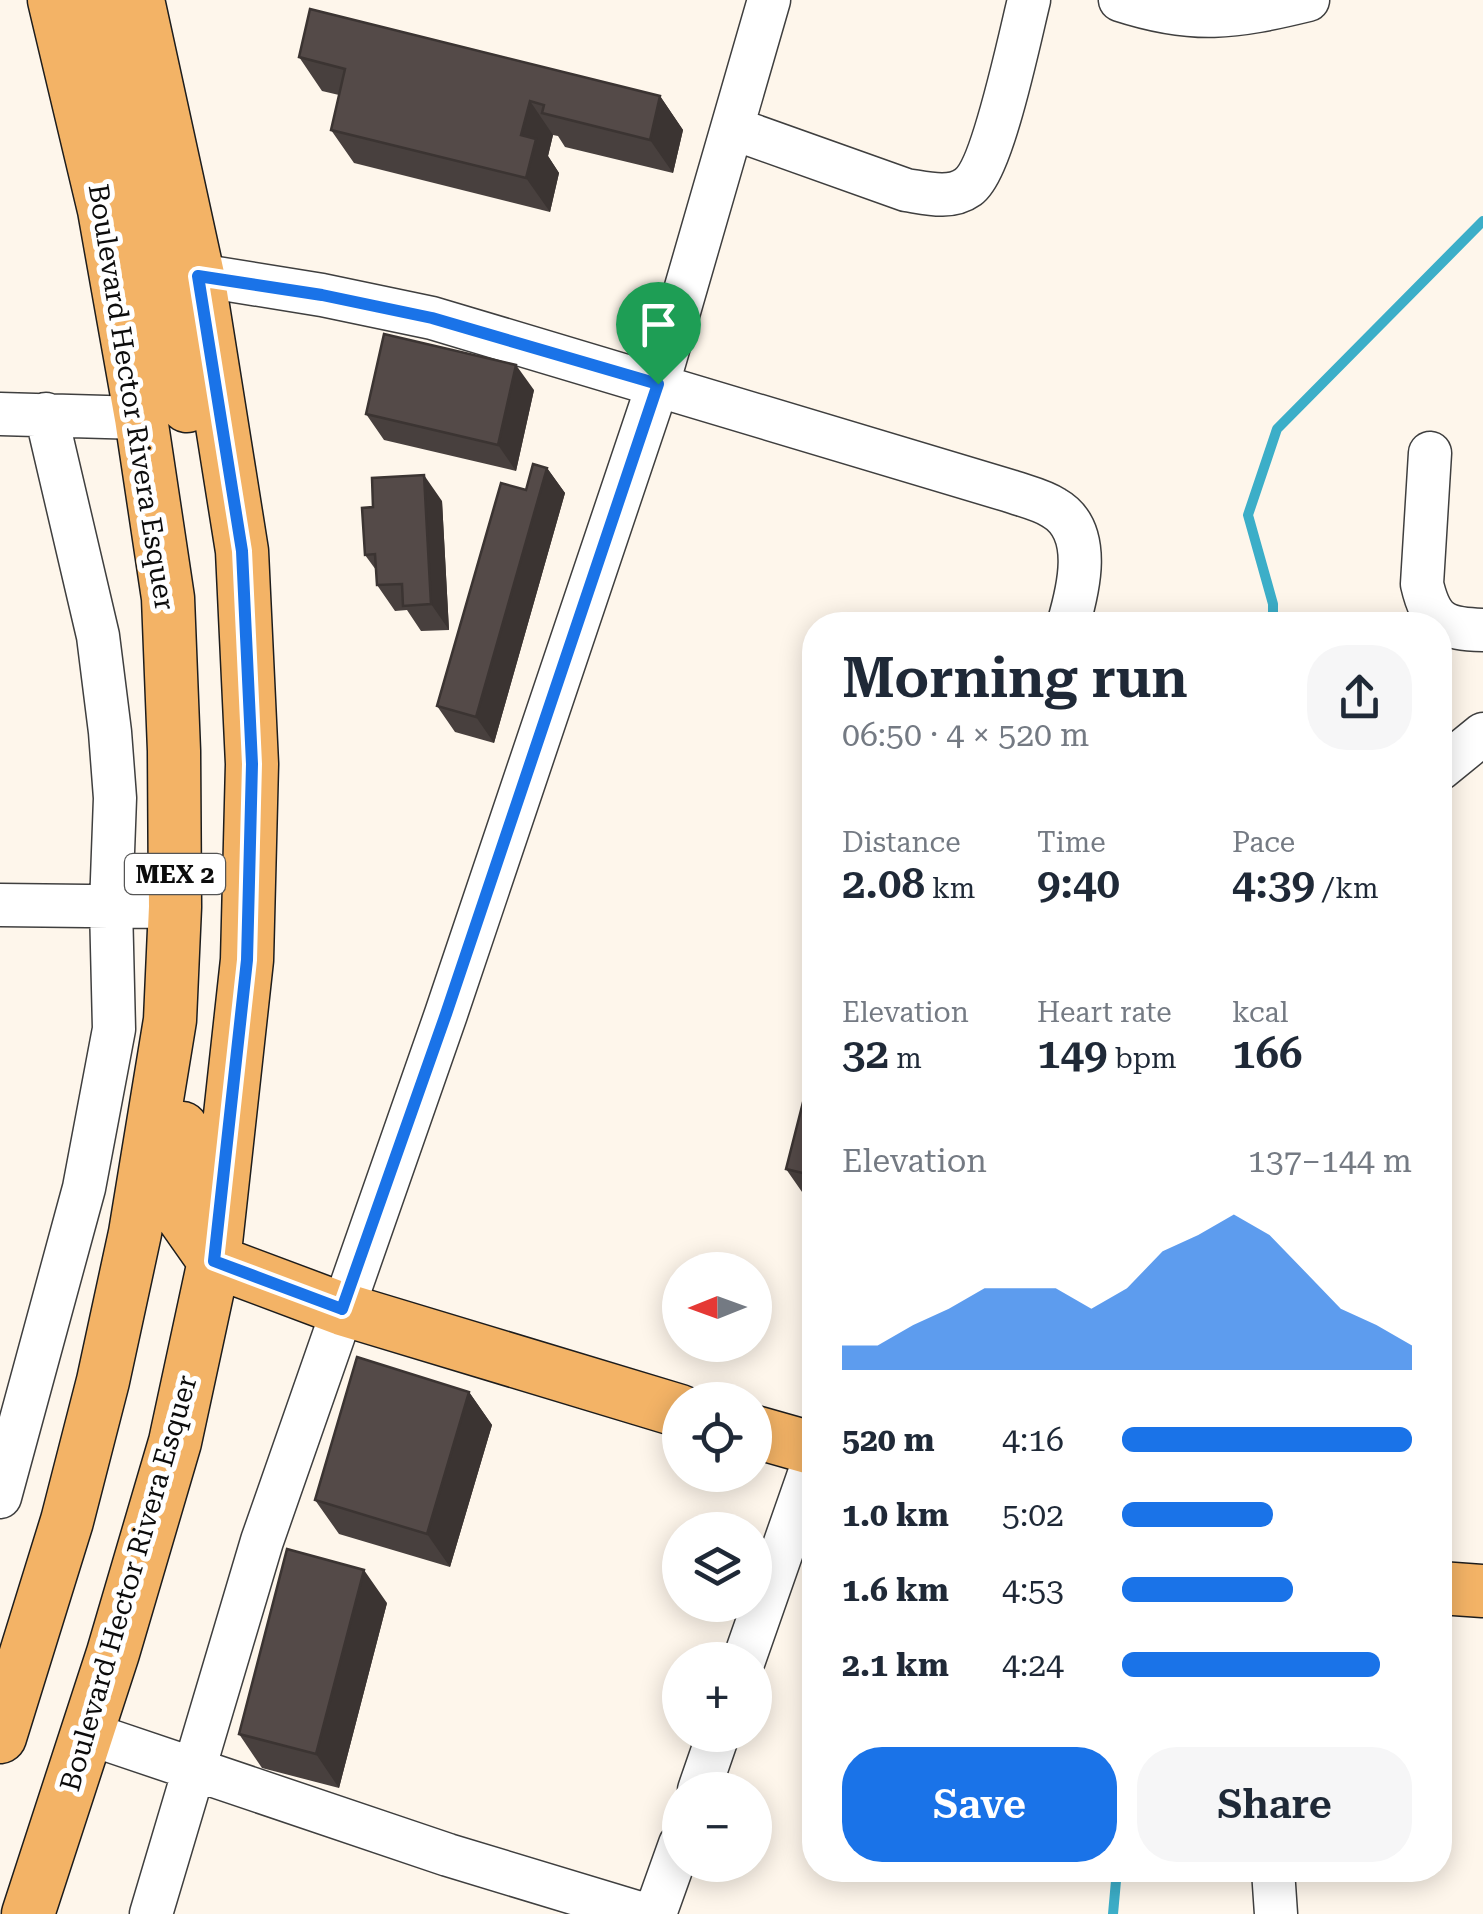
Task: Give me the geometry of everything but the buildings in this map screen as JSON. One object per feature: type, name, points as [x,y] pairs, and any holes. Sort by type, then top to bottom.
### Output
[{"type":"main road","name":"Boulevard Hector Rivera Esquer","points":[[0,1737],[67,1521],[136,1234],[170,1020],[175,907],[168,598],[104,210],[54,0]]},
{"type":"main road","points":[[98,0],[125,107],[155,270],[192,429],[204,472],[242,551]]},
{"type":"main road","name":"Boulevard Hector Rivera Esquer","points":[[28,1914],[175,1442],[214,1261],[247,960],[252,764],[242,551],[198,276],[138,0]]},
{"type":"main road","points":[[168,598],[199,694],[206,830],[200,994],[180,1141],[178,1198],[184,1216],[214,1261],[342,1309],[662,1406]]},
{"type":"main road","points":[[772,1437],[802,1445]]},
{"type":"main road","points":[[1452,1589],[1483,1591]]},
{"type":"street","points":[[151,1914],[262,1541],[446,1014],[658,384],[769,0]]},
{"type":"street","points":[[732,128],[906,190],[956,194],[972,185],[987,158],[1030,0]]},
{"type":"street","points":[[1120,0],[1188,17],[1226,18],[1308,0]]},
{"type":"street","points":[[198,276],[322,295],[432,318],[1056,508],[1067,520],[1080,553],[1079,586],[1072,612]]},
{"type":"street","points":[[0,414],[141,418]]},
{"type":"street","points":[[0,1498],[16,1378],[84,1188],[114,1029],[111,906],[115,798],[98,636],[46,414]]},
{"type":"street","points":[[1430,453],[1422,584],[1432,612]]},
{"type":"street","points":[[1452,627],[1483,630]]},
{"type":"street","points":[[1452,759],[1483,734]]},
{"type":"street","points":[[0,905],[175,907]]},
{"type":"street","points":[[750,1642],[802,1494]]},
{"type":"street","points":[[87,1733],[448,1855],[643,1914]]},
{"type":"street","points":[[656,1914],[667,1882]]},
{"type":"street","points":[[1274,1882],[1276,1914]]},
{"type":"waterway","points":[[1273,612],[1248,515],[1277,429],[1483,221]]},
{"type":"waterway","points":[[1113,1914],[1116,1882]]},
{"type":"route","points":[[198,276],[322,295],[432,318],[658,384],[446,1014],[342,1309],[214,1261],[247,960],[252,764],[242,551],[198,276]]}]
